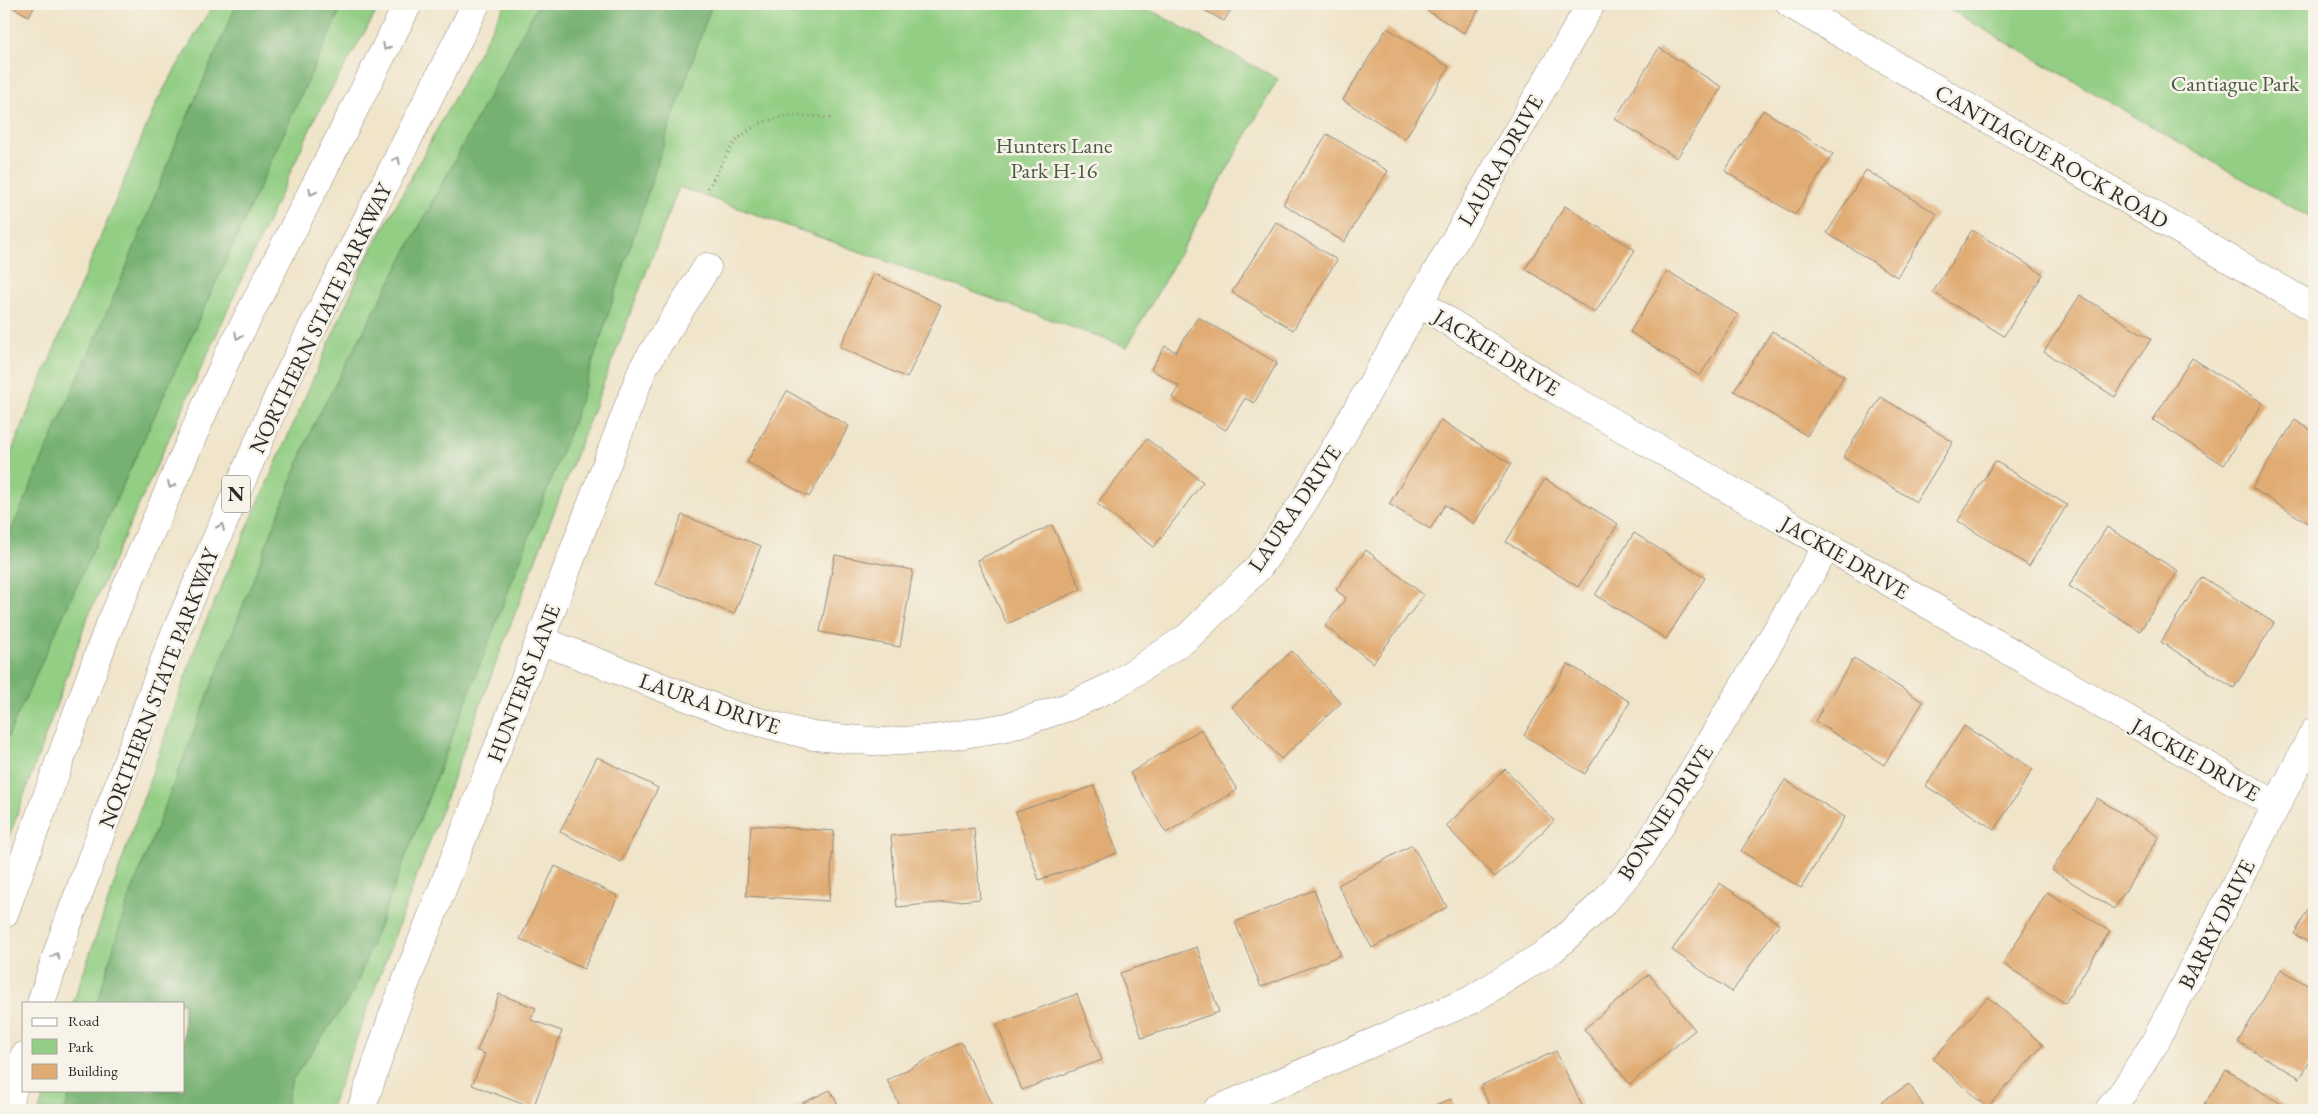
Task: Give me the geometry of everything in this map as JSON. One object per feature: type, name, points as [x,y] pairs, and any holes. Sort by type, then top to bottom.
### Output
[{"type":"main road","points":[[4,914],[106,634],[226,360],[408,4]]},
{"type":"main road","name":"NORTHERN STATE PARKWAY","points":[[41,1002],[62,939],[169,648],[281,390],[476,4]]},
{"type":"main road","name":"LAURA DRIVE","points":[[540,640],[736,716],[813,736],[883,742],[934,740],[1007,727],[1068,706],[1114,685],[1188,637],[1258,568],[1305,500],[1590,4]]},
{"type":"main road","name":"CANTIAGUE ROCK ROAD","points":[[1790,4],[2314,308]]},
{"type":"main road","name":"HUNTERS LANE","points":[[361,1110],[393,1015],[540,640],[643,368],[707,267]]},
{"type":"main road","name":"JACKIE DRIVE","points":[[1418,302],[1555,389],[2276,805]]},
{"type":"main road","name":"BONNIE DRIVE","points":[[1217,1110],[1471,1000],[1553,949],[1605,901],[1640,858],[1827,546]]},
{"type":"main road","name":"BARRY DRIVE","points":[[2109,1110],[2124,1091],[2154,1044],[2314,732]]},
{"type":"main road","points":[[6,1110],[22,1062]]},
{"type":"path","points":[[708,188],[738,139],[758,125],[781,116],[808,114],[834,119]]},
{"type":"green space","points":[[213,4],[381,4],[316,116],[89,614],[4,851],[4,470],[157,101]]},
{"type":"green space","points":[[237,4],[343,4],[4,745],[4,547],[124,273],[179,136]]},
{"type":"green space","name":"Hunters Lane Park H-16","points":[[505,4],[1139,4],[1278,79],[1127,347],[679,187],[494,668],[330,1110],[39,1110],[45,1092],[185,1092],[185,1002],[73,1002],[199,637],[363,266]]},
{"type":"green space","points":[[538,4],[712,4],[664,143],[573,423],[353,993],[292,1080],[285,1110],[65,1110],[70,1092],[185,1092],[185,1002],[97,1002],[125,909],[312,428]]},
{"type":"green space","name":"Cantiague Park","points":[[1940,4],[2314,4],[2314,220]]},
{"type":"building","points":[[6,4],[36,4],[29,16]]},
{"type":"building","points":[[1193,4],[1234,4],[1224,21]]},
{"type":"building","points":[[1416,4],[1482,4],[1464,33]]},
{"type":"building","points":[[1387,28],[1449,67],[1405,139],[1343,100]]},
{"type":"building","points":[[1659,48],[1722,87],[1677,158],[1615,119]]},
{"type":"building","points":[[1763,110],[1833,154],[1795,215],[1725,171]]},
{"type":"building","points":[[1327,134],[1388,171],[1344,242],[1283,204]]},
{"type":"building","points":[[1866,170],[1937,214],[1897,277],[1827,233]]},
{"type":"building","points":[[1565,206],[1635,250],[1595,313],[1525,269]]},
{"type":"building","points":[[1276,222],[1337,260],[1293,330],[1232,292]]},
{"type":"building","points":[[1972,230],[2043,274],[2004,336],[1933,292]]},
{"type":"building","points":[[1668,271],[1738,315],[1700,376],[1630,332]]},
{"type":"building","points":[[874,274],[941,305],[907,378],[840,347]]},
{"type":"building","points":[[2080,295],[2151,339],[2115,397],[2044,352]]},
{"type":"building","points":[[1198,317],[1277,363],[1254,403],[1245,398],[1226,430],[1172,398],[1179,386],[1151,369],[1165,346],[1176,352]]},
{"type":"building","points":[[1772,331],[1844,376],[1807,436],[1734,391]]},
{"type":"building","points":[[2192,358],[2263,403],[2224,465],[2153,420]]},
{"type":"building","points":[[787,391],[849,426],[809,497],[747,462]]},
{"type":"building","points":[[1881,397],[1953,442],[1916,502],[1843,457]]},
{"type":"building","points":[[1441,420],[1511,464],[1474,524],[1445,505],[1430,529],[1389,504]]},
{"type":"building","points":[[2295,420],[2314,432],[2314,527],[2252,488]]},
{"type":"building","points":[[1147,439],[1203,482],[1154,547],[1097,504]]},
{"type":"building","points":[[1995,461],[2067,505],[2029,566],[1958,521]]},
{"type":"building","points":[[1545,479],[1618,524],[1578,587],[1506,542]]},
{"type":"building","points":[[682,515],[761,546],[734,614],[656,584]]},
{"type":"building","points":[[1052,525],[1081,589],[1007,624],[977,560]]},
{"type":"building","points":[[2107,527],[2178,571],[2140,631],[2069,586]]},
{"type":"building","points":[[1634,533],[1705,578],[1666,639],[1595,595]]},
{"type":"building","points":[[1366,550],[1424,595],[1373,663],[1325,626],[1346,598],[1336,590]]},
{"type":"building","points":[[835,555],[913,570],[900,647],[820,632]]},
{"type":"building","points":[[2202,577],[2274,623],[2234,688],[2161,642]]},
{"type":"building","points":[[1292,651],[1341,703],[1281,759],[1232,707]]},
{"type":"building","points":[[1854,658],[1923,702],[1884,765],[1815,721]]},
{"type":"building","points":[[1568,664],[1630,702],[1585,774],[1524,735]]},
{"type":"building","points":[[1964,726],[2033,769],[1995,830],[1926,786]]},
{"type":"building","points":[[1201,729],[1237,790],[1166,833],[1130,773]]},
{"type":"building","points":[[597,757],[658,788],[621,862],[560,832]]},
{"type":"building","points":[[1505,769],[1554,821],[1495,877],[1446,826]]},
{"type":"building","points":[[1785,780],[1845,817],[1801,888],[1741,851]]},
{"type":"building","points":[[1094,786],[1117,853],[1039,880],[1016,812]]},
{"type":"building","points":[[2097,798],[2159,837],[2114,909],[2052,870]]},
{"type":"building","points":[[751,825],[834,831],[829,901],[746,896]]},
{"type":"building","points":[[974,828],[980,899],[897,907],[891,836]]},
{"type":"building","points":[[1412,845],[1447,907],[1372,948],[1338,885]]},
{"type":"building","points":[[555,866],[618,896],[584,969],[520,939]]},
{"type":"building","points":[[1720,883],[1779,924],[1732,992],[1672,950]]},
{"type":"building","points":[[1314,890],[1341,955],[1261,987],[1235,922]]},
{"type":"building","points":[[2047,892],[2110,931],[2065,1003],[2003,964]]},
{"type":"building","points":[[2314,900],[2314,946],[2294,934]]},
{"type":"building","points":[[1197,947],[1219,1012],[1142,1038],[1120,973]]},
{"type":"building","points":[[2281,969],[2314,989],[2314,1055],[2300,1078],[2238,1042]]},
{"type":"building","points":[[1649,974],[1695,1030],[1630,1084],[1584,1029]]},
{"type":"building","points":[[499,994],[536,1008],[531,1020],[562,1031],[533,1108],[472,1085],[485,1054],[477,1051]]},
{"type":"building","points":[[1077,994],[1102,1060],[1022,1090],[997,1024]]},
{"type":"building","points":[[1988,997],[2043,1045],[1987,1108],[1933,1059]]},
{"type":"building","points":[[961,1042],[994,1107],[987,1110],[902,1110],[887,1080]]},
{"type":"building","points":[[1556,1051],[1584,1110],[1492,1110],[1480,1086]]},
{"type":"building","points":[[2226,1070],[2291,1110],[2201,1110]]},
{"type":"building","points":[[1909,1084],[1926,1110],[1869,1110]]},
{"type":"building","points":[[830,1090],[841,1110],[788,1110]]},
{"type":"building","points":[[1451,1099],[1456,1110],[1427,1110]]}]
